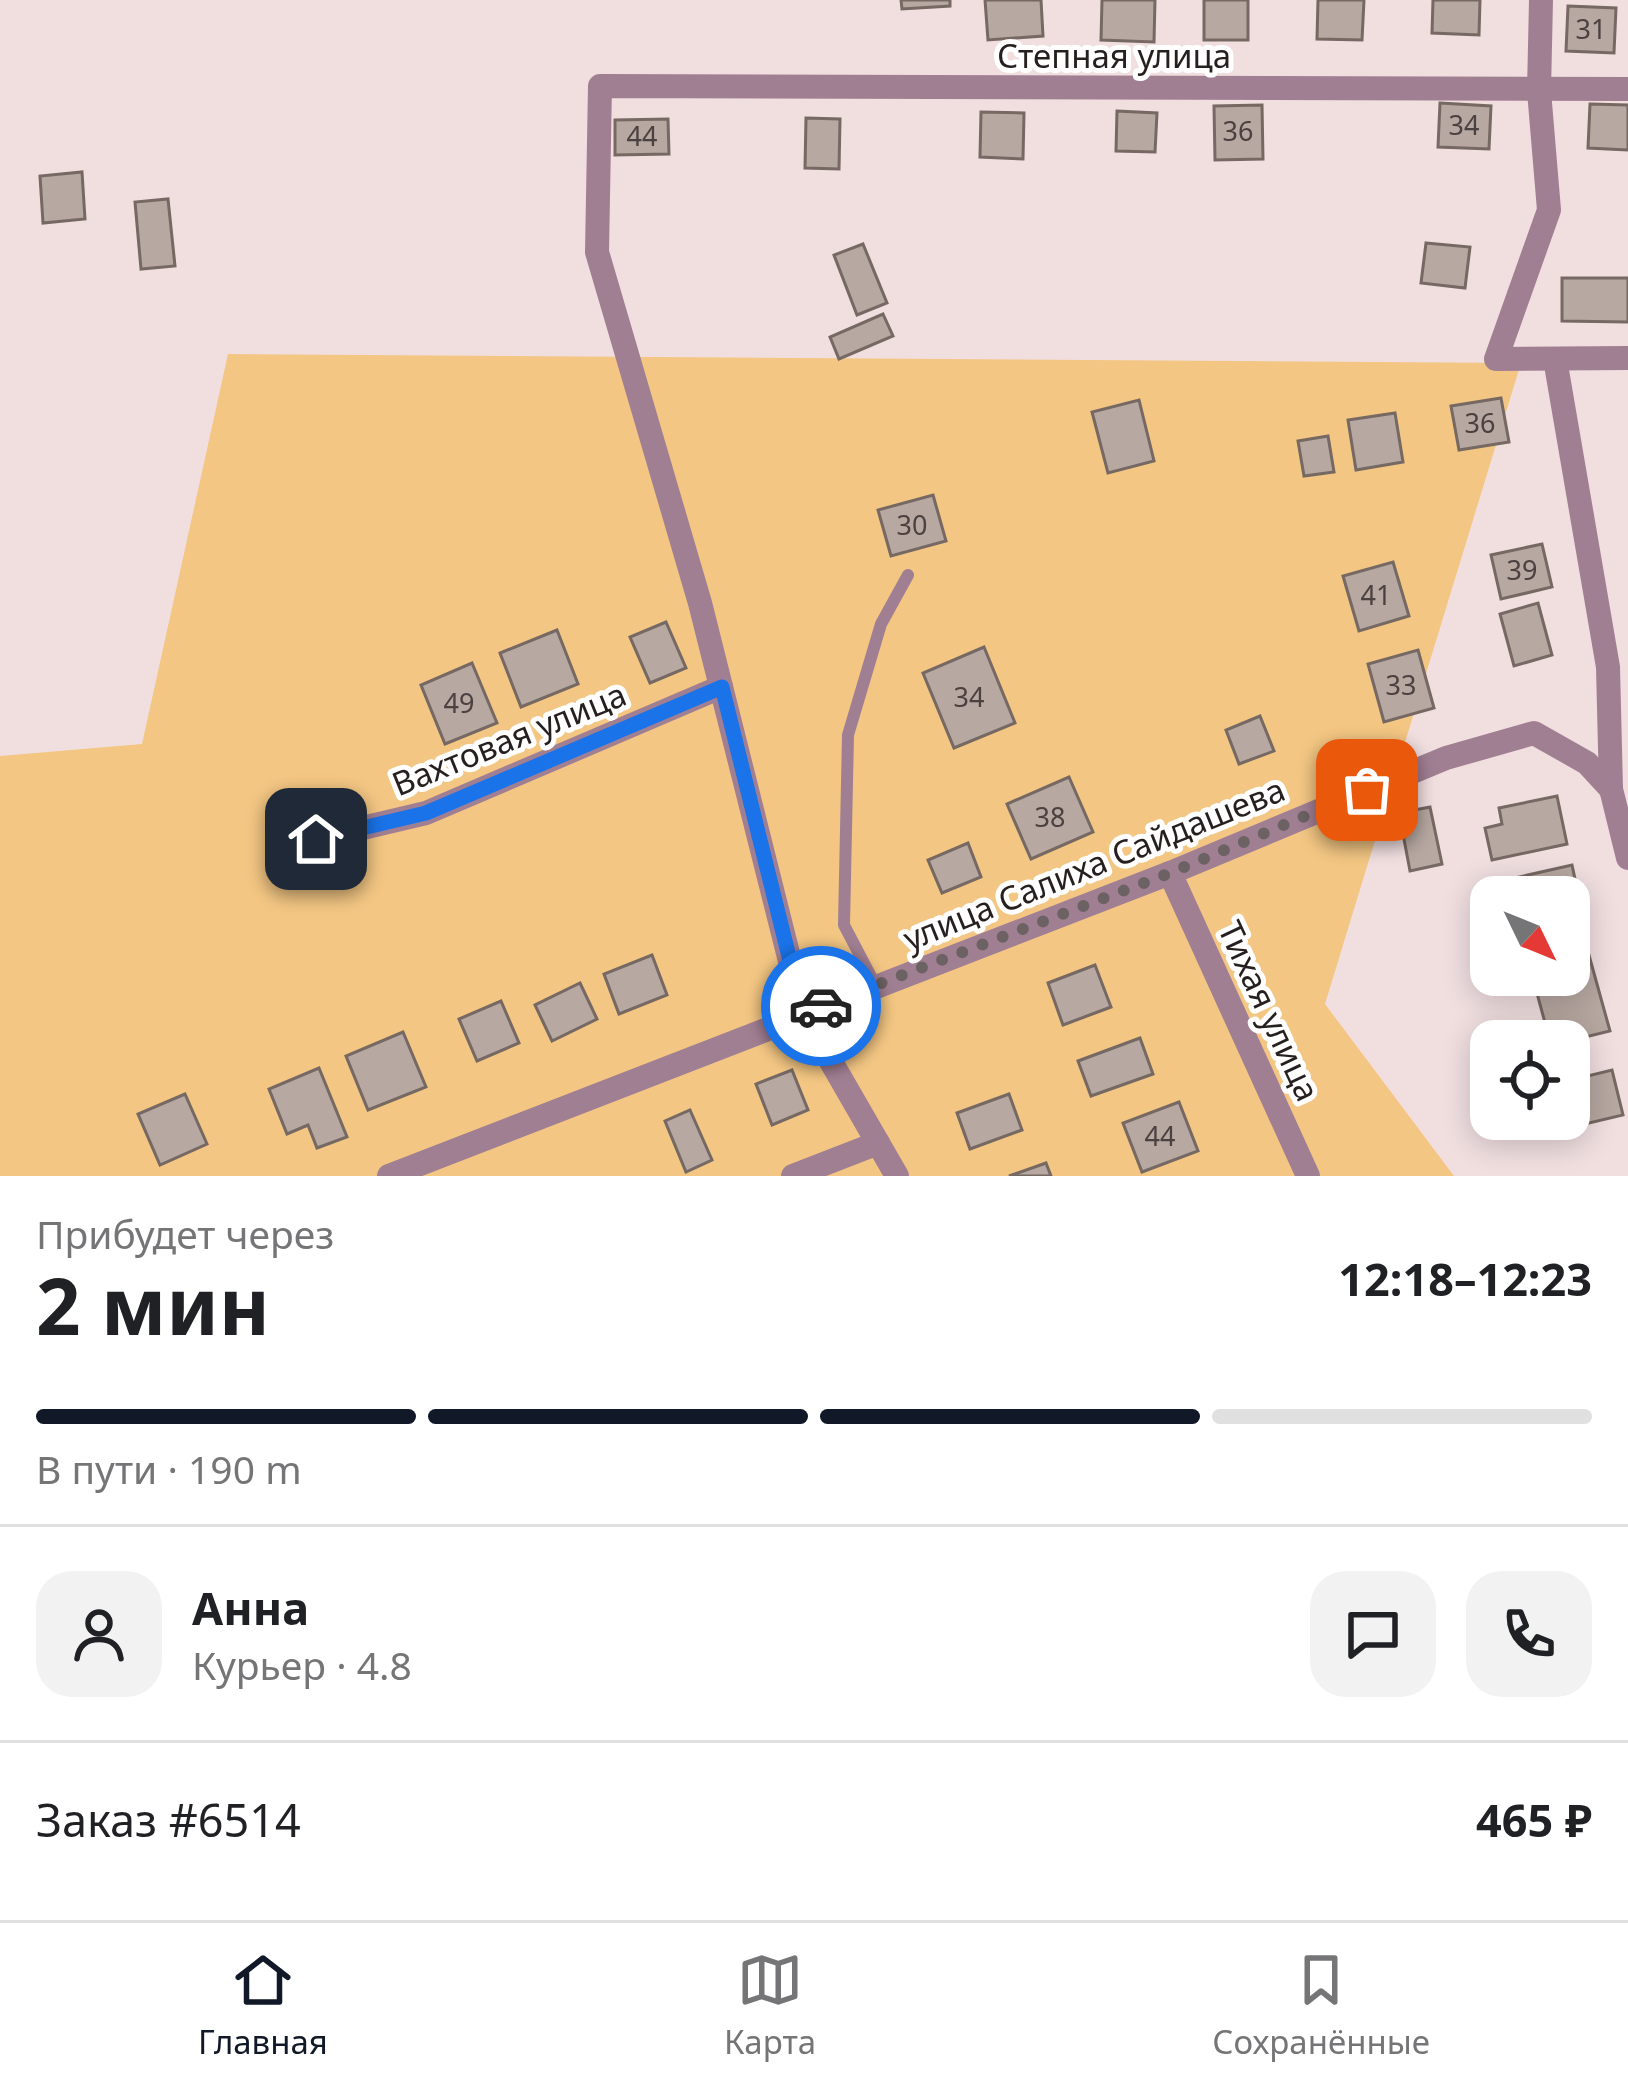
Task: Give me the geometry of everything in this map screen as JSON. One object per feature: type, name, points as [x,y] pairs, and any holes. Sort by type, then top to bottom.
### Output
[{"type":"street","points":[[1541,0],[1539,91],[1549,210],[1496,359],[1628,358]]},
{"type":"street","name":"Степная улица","points":[[722,687],[598,252],[600,86],[1628,89]]},
{"type":"street","points":[[1555,359],[1608,667],[1628,858]]},
{"type":"street","points":[[722,687],[803,1013],[897,1176]]},
{"type":"street","name":"Вахтовая улица","points":[[316,839],[426,813],[722,687]]},
{"type":"street","name":"улица Салиха Сайдашева","points":[[389,1176],[1170,873],[1446,758],[1534,733],[1620,781]]},
{"type":"street","name":"Тихая улица","points":[[1170,873],[1308,1176]]},
{"type":"street","points":[[793,1176],[878,1143]]},
{"type":"lane","points":[[875,986],[844,925],[848,736],[880,623],[908,575]]},
{"type":"shaded area","points":[[228,354],[1521,363],[1325,1004],[1454,1176],[0,1176],[0,756],[142,744]]},
{"type":"building","points":[[901,0],[950,0],[950,6],[902,9]]},
{"type":"building","points":[[985,0],[1041,0],[1043,36],[988,40]]},
{"type":"building","points":[[1102,0],[1155,0],[1154,42],[1101,40]]},
{"type":"building","points":[[1204,0],[1248,0],[1248,40],[1204,40]]},
{"type":"building","points":[[1318,0],[1364,0],[1362,40],[1317,39]]},
{"type":"building","points":[[1433,0],[1480,0],[1479,35],[1432,33]]},
{"type":"building","points":[[1568,6],[1616,8],[1614,53],[1566,51]]},
{"type":"building","points":[[1440,103],[1491,106],[1489,149],[1438,147]]},
{"type":"building","points":[[1590,104],[1628,105],[1628,150],[1588,148]]},
{"type":"building","points":[[1262,105],[1263,159],[1215,160],[1214,106]]},
{"type":"building","points":[[1117,111],[1157,113],[1155,152],[1116,151]]},
{"type":"building","points":[[981,112],[1024,113],[1023,159],[980,157]]},
{"type":"building","points":[[806,118],[840,119],[839,169],[805,168]]},
{"type":"building","points":[[668,119],[669,154],[615,155],[615,120]]},
{"type":"building","points":[[82,172],[85,219],[43,223],[40,176]]},
{"type":"building","points":[[168,199],[175,266],[141,269],[135,202]]},
{"type":"building","points":[[1426,243],[1470,247],[1465,288],[1421,283]]},
{"type":"building","points":[[863,244],[887,303],[857,315],[834,255]]},
{"type":"building","points":[[1562,278],[1628,278],[1628,322],[1562,321]]},
{"type":"building","points":[[883,314],[893,336],[839,359],[830,337]]},
{"type":"building","points":[[1501,398],[1509,442],[1459,450],[1451,406]]},
{"type":"building","points":[[1139,400],[1154,461],[1108,473],[1092,412]]},
{"type":"building","points":[[1395,413],[1403,462],[1356,470],[1348,420]]},
{"type":"building","points":[[1328,436],[1334,472],[1304,476],[1298,441]]},
{"type":"building","points":[[933,495],[946,541],[891,556],[878,510]]},
{"type":"building","points":[[1542,544],[1552,587],[1501,599],[1491,555]]},
{"type":"building","points":[[1393,562],[1409,616],[1359,631],[1343,576]]},
{"type":"building","points":[[1538,603],[1552,655],[1514,666],[1500,614]]},
{"type":"building","points":[[666,622],[686,668],[650,683],[630,637]]},
{"type":"building","points":[[557,630],[578,684],[521,707],[500,653]]},
{"type":"building","points":[[984,647],[1015,723],[954,748],[923,673]]},
{"type":"building","points":[[1418,650],[1434,708],[1384,722],[1368,664]]},
{"type":"building","points":[[472,663],[497,723],[445,744],[421,685]]},
{"type":"building","points":[[1260,716],[1274,751],[1239,764],[1226,730]]},
{"type":"building","points":[[1069,777],[1093,832],[1031,859],[1007,804]]},
{"type":"building","points":[[1557,796],[1567,844],[1492,860],[1485,828],[1502,824],[1499,808]]},
{"type":"building","points":[[1430,807],[1442,864],[1410,871],[1399,813]]},
{"type":"building","points":[[968,843],[981,877],[942,893],[928,860]]},
{"type":"building","points":[[1572,865],[1574,876],[1523,876]]},
{"type":"building","points":[[652,955],[667,995],[619,1014],[604,974]]},
{"type":"building","points":[[1590,959],[1610,1031],[1590,1036],[1590,1020],[1544,1020],[1538,996],[1590,996]]},
{"type":"building","points":[[1095,965],[1111,1007],[1063,1025],[1048,983]]},
{"type":"building","points":[[580,983],[597,1019],[552,1041],[535,1005]]},
{"type":"building","points":[[501,1001],[519,1043],[477,1061],[459,1019]]},
{"type":"building","points":[[403,1032],[426,1087],[368,1110],[346,1056]]},
{"type":"building","points":[[1140,1038],[1153,1074],[1091,1096],[1078,1061]]},
{"type":"building","points":[[319,1068],[347,1137],[317,1148],[308,1125],[287,1134],[269,1089]]},
{"type":"building","points":[[792,1070],[808,1110],[772,1125],[756,1084]]},
{"type":"building","points":[[1612,1070],[1623,1115],[1590,1123],[1590,1075]]},
{"type":"building","points":[[185,1094],[207,1144],[160,1165],[138,1114]]},
{"type":"building","points":[[1009,1094],[1022,1130],[970,1149],[957,1113]]},
{"type":"building","points":[[1179,1102],[1198,1151],[1142,1172],[1123,1123]]},
{"type":"building","points":[[690,1110],[712,1160],[686,1172],[665,1121]]},
{"type":"building","points":[[1046,1163],[1051,1176],[1009,1176]]},
{"type":"way so far","points":[[821,1006],[1170,873],[1367,790]]},
{"type":"route","points":[[316,839],[426,813],[722,687],[803,1013],[821,1006]]}]
